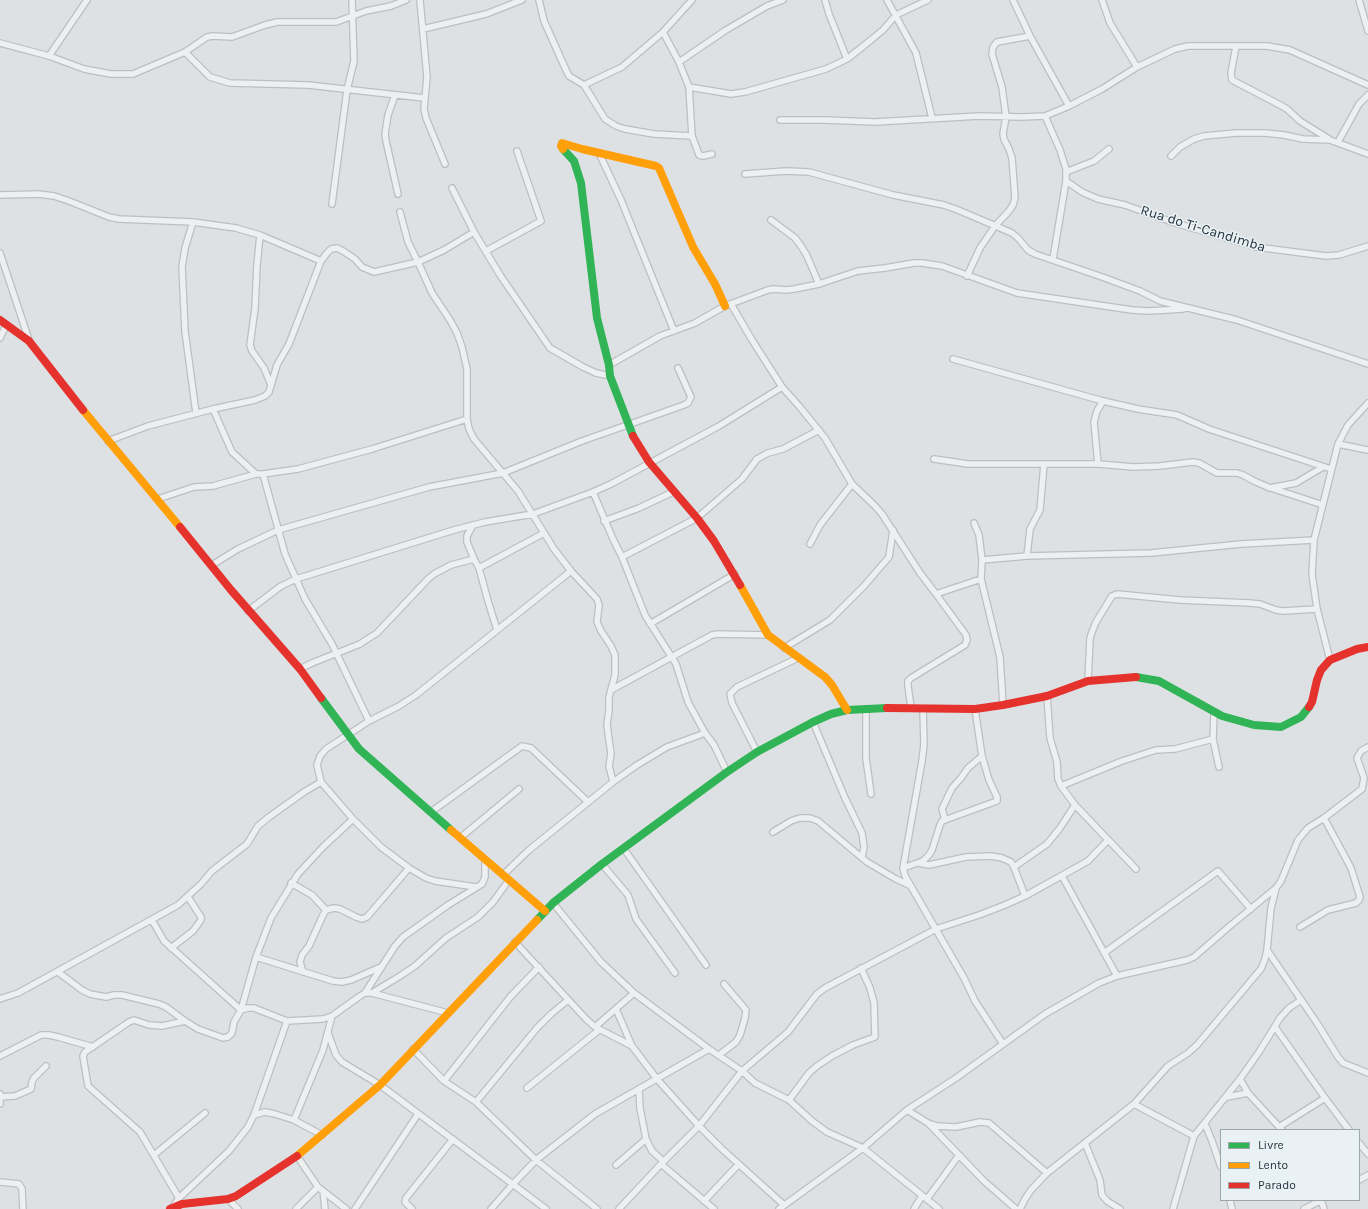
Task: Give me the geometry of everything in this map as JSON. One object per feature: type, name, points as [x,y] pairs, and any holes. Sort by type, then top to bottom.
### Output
[{"type":"street","points":[[49,56],[86,0]]},
{"type":"street","points":[[332,204],[347,90],[354,61],[352,0]]},
{"type":"street","points":[[0,43],[49,56],[84,69],[98,72],[133,74],[185,52],[207,37],[232,37],[277,22],[336,22],[366,11],[391,6],[406,0]]},
{"type":"street","points":[[420,0],[428,78],[424,98],[424,109],[426,118],[445,164]]},
{"type":"street","points":[[423,29],[486,14],[522,0]]},
{"type":"street","points":[[540,0],[544,20],[569,76],[584,85],[605,119],[610,123],[625,129],[654,134],[692,136]]},
{"type":"street","points":[[584,85],[622,67],[663,32],[692,0]]},
{"type":"street","points":[[679,62],[726,30],[767,6],[783,0]]},
{"type":"street","points":[[825,0],[828,14],[847,59]]},
{"type":"street","points":[[887,0],[916,53],[932,118]]},
{"type":"street","points":[[689,87],[731,94],[745,92],[826,69],[847,59],[883,30],[896,16],[928,0]]},
{"type":"street","points":[[1013,0],[1030,36],[1069,106]]},
{"type":"street","points":[[1102,0],[1110,23],[1137,67]]},
{"type":"street","points":[[1359,0],[1368,31]]},
{"type":"street","points":[[663,32],[679,62],[689,87],[692,136],[700,155],[704,156],[712,154]]},
{"type":"street","points":[[967,276],[980,248],[995,226],[1009,211],[1015,198],[1012,158],[1010,149],[1004,139],[1003,134],[1006,117],[1002,86],[992,54],[993,47],[997,42],[1030,36]]},
{"type":"street","points":[[780,120],[875,122],[932,118],[1045,116],[1069,106],[1102,89],[1137,67],[1175,49],[1188,46],[1267,46],[1290,50],[1368,85]]},
{"type":"street","points":[[1236,46],[1231,72],[1232,80],[1287,109],[1300,121],[1330,140]]},
{"type":"street","points":[[185,52],[210,77],[230,83],[303,84],[424,98]]},
{"type":"street","points":[[395,95],[388,115],[385,134],[398,194]]},
{"type":"street","points":[[1338,142],[1359,104],[1368,95]]},
{"type":"street","points":[[1045,116],[1064,160],[1066,172],[1066,181],[1053,259]]},
{"type":"street","points":[[1171,156],[1180,146],[1188,141],[1204,136],[1218,134],[1265,133],[1303,139],[1330,140],[1368,154]]},
{"type":"street","points":[[847,710],[832,685],[819,672],[784,648],[768,634],[735,574],[697,518],[673,492],[649,462],[635,441],[610,376],[609,364],[597,318],[581,183],[574,161],[561,144],[564,143],[582,149],[646,163],[658,168],[693,246],[728,305],[782,387],[819,430],[852,484],[874,505],[893,530],[920,573],[966,634],[968,640],[965,645],[908,681],[911,708]]},
{"type":"street","points":[[1066,172],[1094,161],[1109,149]]},
{"type":"street","points":[[486,251],[541,221],[518,151]]},
{"type":"street","points":[[599,153],[624,206],[674,331]]},
{"type":"street","points":[[745,174],[786,171],[808,172],[893,195],[944,205],[1012,233],[1028,250],[1041,256],[1140,291],[1160,301],[1237,320],[1368,364]]},
{"type":"street","name":"Rua do Ti-Candimba","points":[[1066,181],[1082,192],[1098,199],[1125,205],[1167,221],[1256,247],[1326,256],[1339,255],[1368,246]]},
{"type":"street","points":[[452,188],[474,232],[550,348],[589,370],[610,376]]},
{"type":"street","points":[[0,195],[38,194],[54,196],[69,200],[109,217],[119,219],[193,222],[236,228],[260,235],[321,261]]},
{"type":"street","points":[[400,212],[405,236],[432,293],[450,320],[462,347],[467,369],[467,419],[474,438],[518,491],[554,549],[571,571],[597,599],[599,605],[597,622],[615,655],[615,675],[609,697],[609,710],[606,725],[611,754],[609,766],[613,782]]},
{"type":"street","points":[[771,220],[795,238],[801,246],[808,256],[819,284]]},
{"type":"street","points":[[193,222],[185,248],[182,267],[185,331],[196,413]]},
{"type":"street","points":[[108,441],[148,426],[213,408],[261,399],[269,392],[275,370],[289,344],[321,261],[331,249],[337,248],[349,254],[362,267],[374,272],[418,262],[444,250],[474,232]]},
{"type":"street","points":[[260,235],[255,308],[250,345],[252,351],[264,368],[271,385]]},
{"type":"street","points":[[0,253],[29,341]]},
{"type":"street","points":[[609,364],[660,336],[694,323],[728,305],[773,289],[787,290],[819,284],[858,271],[914,263],[942,266],[1017,293],[1137,310],[1149,311],[1187,308]]},
{"type":"street","points":[[0,338],[3,323],[29,341],[108,441],[158,499],[248,611],[300,669],[359,749],[545,911]]},
{"type":"street","points":[[953,360],[1102,401],[1138,409],[1177,415],[1208,429],[1331,469]]},
{"type":"street","points":[[212,565],[238,549],[278,530],[429,487],[503,473],[582,441],[684,406],[688,403],[691,397],[678,368]]},
{"type":"street","points":[[248,611],[281,586],[296,579],[473,525],[533,514],[593,492],[611,484],[649,462],[719,426],[782,387]]},
{"type":"street","points":[[1098,464],[1094,422],[1102,401]]},
{"type":"street","points":[[1330,660],[1317,609],[1312,574],[1314,540],[1338,444],[1348,425],[1368,403]]},
{"type":"street","points":[[213,408],[232,452],[259,474],[278,530],[283,550],[310,609],[332,644],[369,721]]},
{"type":"street","points":[[158,499],[194,487],[218,485],[259,474],[298,469],[386,445],[467,419]]},
{"type":"street","points":[[622,557],[697,518],[742,480],[757,459],[768,453],[783,449],[819,430]]},
{"type":"street","points":[[1338,444],[1368,450]]},
{"type":"street","points":[[934,459],[968,464],[1098,464],[1134,467],[1194,462],[1217,473],[1237,473],[1243,475],[1270,488],[1323,505]]},
{"type":"street","points":[[1027,556],[1030,529],[1040,510],[1044,464]]},
{"type":"street","points":[[1270,488],[1296,483],[1323,467]]},
{"type":"street","points":[[810,544],[820,525],[852,484]]},
{"type":"street","points":[[593,492],[604,521],[622,557],[650,624],[671,656],[679,672],[688,702],[705,733],[714,745],[727,772]]},
{"type":"street","points":[[604,521],[673,492]]},
{"type":"street","points":[[974,523],[979,535],[982,560],[981,579],[1000,657],[1003,705]]},
{"type":"street","points":[[473,525],[467,539],[479,568],[497,630]]},
{"type":"street","points":[[784,648],[830,620],[864,586],[889,557],[893,530]]},
{"type":"street","points":[[479,568],[544,533]]},
{"type":"street","points":[[982,560],[1027,556],[1151,553],[1241,544],[1314,540]]},
{"type":"street","points":[[300,669],[360,644],[377,633],[434,574],[451,565],[474,559]]},
{"type":"street","points":[[476,887],[426,878],[409,868],[381,847],[321,782],[317,765],[320,756],[326,749],[347,734],[399,706],[416,695],[571,571]]},
{"type":"street","points":[[650,624],[735,574]]},
{"type":"street","points":[[936,594],[981,579]]},
{"type":"street","points":[[1088,681],[1092,632],[1096,622],[1112,596],[1117,594],[1180,600],[1260,604],[1283,612],[1317,609]]},
{"type":"street","points":[[611,690],[707,637],[718,634],[768,634]]},
{"type":"street","points":[[171,1208],[182,1204],[228,1199],[236,1196],[297,1156],[380,1085],[553,903],[602,864],[727,772],[757,752],[813,722],[831,714],[847,710],[911,708],[975,709],[1047,696],[1088,681],[1139,677],[1159,682],[1214,713],[1229,719],[1254,725],[1281,727],[1301,717],[1308,709],[1312,702],[1321,670],[1330,660],[1357,649],[1368,647]]},
{"type":"street","points":[[757,752],[732,703],[730,694],[737,687],[798,658]]},
{"type":"street","points":[[1047,696],[1050,738],[1057,762],[1058,779],[1061,786],[1075,805],[1136,869]]},
{"type":"street","points":[[866,709],[866,758],[871,794]]},
{"type":"street","points":[[923,709],[924,744],[922,761],[903,868],[905,876],[964,978],[975,1001],[1003,1044]]},
{"type":"street","points":[[903,868],[919,863],[925,859],[932,850],[940,825],[945,820],[997,801],[997,797],[989,780],[982,756],[975,709]]},
{"type":"street","points":[[1214,713],[1213,739],[1219,767]]},
{"type":"street","points":[[813,722],[845,798],[862,833],[864,846],[862,857]]},
{"type":"street","points":[[372,993],[415,966],[446,938],[478,917],[493,902],[506,877],[529,850],[613,782],[649,756],[666,747],[705,733]]},
{"type":"street","points":[[1061,786],[1122,761],[1156,750],[1175,749],[1213,739]]},
{"type":"street","points":[[431,812],[522,746],[531,748],[588,802]]},
{"type":"street","points":[[779,1209],[863,1148],[907,1110],[956,1078],[1055,1008],[1099,983],[1117,976],[1187,960],[1194,957],[1276,888],[1281,881],[1298,840],[1308,828],[1324,818],[1362,789],[1364,778],[1357,758],[1361,750],[1368,747]]},
{"type":"street","points":[[945,820],[942,809],[952,788],[968,768],[982,756]]},
{"type":"street","points":[[0,999],[18,993],[58,972],[103,945],[178,905],[188,897],[212,871],[247,844],[258,826],[274,813],[321,782]]},
{"type":"street","points":[[460,838],[519,789]]},
{"type":"street","points":[[1014,867],[1047,844],[1060,828],[1075,805]]},
{"type":"street","points":[[58,972],[82,990],[90,994],[106,997],[122,995],[159,1004],[166,1007],[198,1029],[223,1038],[228,1037],[232,1033],[234,1022],[241,1010],[256,957],[271,918],[298,874],[353,818]]},
{"type":"street","points":[[773,832],[791,821],[800,818],[810,818],[818,821],[879,870],[911,886]]},
{"type":"street","points":[[1300,927],[1328,910],[1356,903],[1360,897],[1351,868],[1324,818]]},
{"type":"street","points":[[619,1209],[699,1126],[742,1071],[788,1032],[817,994],[861,968],[936,929],[1005,905],[1062,876],[1088,861],[1108,840]]},
{"type":"street","points":[[624,849],[706,965]]},
{"type":"street","points":[[919,863],[929,865],[966,857],[991,856],[1008,860],[1014,867],[1024,896]]},
{"type":"street","points":[[241,1010],[254,1008],[287,1021],[322,1019],[332,1016],[365,993],[395,946],[403,937],[484,881],[485,860]]},
{"type":"street","points":[[602,864],[628,895],[636,919],[675,973]]},
{"type":"street","points":[[303,972],[300,962],[302,955],[309,946],[326,910],[334,908],[340,909],[362,919],[367,917],[409,868]]},
{"type":"street","points":[[1104,954],[1218,871],[1251,909]]},
{"type":"street","points":[[1062,876],[1117,976]]},
{"type":"street","points":[[292,883],[312,895],[326,910]]},
{"type":"street","points":[[1020,1209],[1031,1190],[1047,1174],[1134,1104],[1168,1066],[1188,1053],[1197,1045],[1261,969],[1267,950],[1271,908],[1276,888]]},
{"type":"street","points":[[171,948],[193,931],[201,920],[201,917],[188,897]]},
{"type":"street","points":[[553,903],[601,962],[634,993],[709,1049],[742,1071],[755,1083],[789,1100],[812,1122],[827,1132],[863,1148],[939,1209]]},
{"type":"street","points":[[152,920],[164,941],[205,976],[241,1010]]},
{"type":"street","points":[[515,942],[568,1000],[597,1029],[632,1046]]},
{"type":"street","points":[[1267,950],[1317,1023],[1338,1058],[1343,1063],[1368,1073]]},
{"type":"street","points":[[256,957],[333,981],[342,982],[351,980],[381,967]]},
{"type":"street","points":[[444,1081],[511,996],[539,967]]},
{"type":"street","points":[[789,1100],[809,1073],[817,1066],[853,1045],[875,1037],[874,1003],[870,988],[861,968]]},
{"type":"street","points":[[719,1055],[736,1042],[740,1035],[746,1010],[724,984]]},
{"type":"street","points":[[365,993],[372,993],[448,1013]]},
{"type":"street","points":[[527,1088],[597,1029],[634,993]]},
{"type":"street","points":[[476,1102],[537,1028],[550,1014],[568,1000]]},
{"type":"street","points":[[1173,1209],[1194,1136],[1227,1097],[1259,1052],[1280,1018],[1289,1008],[1301,1000]]},
{"type":"street","points":[[616,1009],[632,1046],[656,1079],[699,1126],[738,1165],[784,1205]]},
{"type":"street","points":[[294,1120],[323,1050],[332,1016]]},
{"type":"street","points":[[179,1198],[140,1132],[88,1086],[83,1054],[134,1020],[148,1025],[162,1026],[185,1021]]},
{"type":"street","points":[[171,1208],[179,1198],[229,1151],[248,1127],[254,1115],[287,1021]]},
{"type":"street","points":[[1274,1027],[1324,1098],[1348,1129]]},
{"type":"street","points":[[328,1033],[336,1055],[342,1062],[380,1085],[546,1209]]},
{"type":"street","points":[[0,1056],[41,1035],[58,1037],[93,1047]]},
{"type":"street","points":[[414,1049],[444,1081],[476,1102],[536,1160],[597,1209]]},
{"type":"street","points":[[491,1209],[536,1160],[595,1114],[709,1049]]},
{"type":"street","points":[[0,1104],[0,1096],[15,1096],[31,1089],[34,1078],[46,1066]]},
{"type":"street","points":[[1240,1079],[1248,1093],[1281,1128],[1324,1098]]},
{"type":"street","points":[[639,1089],[640,1108],[646,1139],[652,1151],[662,1163],[714,1209]]},
{"type":"street","points":[[1227,1097],[1248,1093]]},
{"type":"street","points":[[1134,1104],[1194,1136]]},
{"type":"street","points":[[907,1110],[928,1123],[937,1126],[956,1127],[980,1122],[989,1123],[1047,1174]]},
{"type":"street","points":[[254,1115],[265,1112],[275,1114],[294,1120],[322,1135]]},
{"type":"street","points":[[154,1155],[205,1113]]},
{"type":"street","points":[[355,1209],[418,1114]]},
{"type":"street","points":[[928,1123],[984,1181],[1016,1209]]},
{"type":"street","points":[[1205,1124],[1220,1164]]},
{"type":"street","points":[[412,1209],[405,1202],[406,1198],[453,1139]]},
{"type":"street","points":[[616,1165],[646,1139]]},
{"type":"street","points":[[1085,1143],[1100,1180],[1102,1195],[1107,1201],[1120,1209]]},
{"type":"street","points":[[1360,1144],[1368,1154]]},
{"type":"street","points":[[927,1199],[959,1155]]},
{"type":"street","points":[[297,1156],[320,1189],[346,1209]]},
{"type":"street","points":[[704,1200],[738,1165]]},
{"type":"street","points":[[0,1182],[19,1184],[22,1189],[23,1209]]},
{"type":"street","points":[[296,1209],[320,1189]]},
{"type":"street","points":[[320,1189],[325,1209]]},
{"type":"street","points":[[914,1209],[922,1196]]},
{"type":"street","points":[[228,1199],[234,1208]]},
{"type":"street","points":[[1304,1209],[1320,1201]]},
{"type":"traffic: fast","points":[[563,149],[574,161],[581,183],[597,318],[609,365],[610,376],[633,436]]},
{"type":"traffic: fast","points":[[1136,677],[1159,681],[1222,716],[1254,725],[1281,727],[1301,717],[1309,707]]},
{"type":"traffic: fast","points":[[321,698],[359,749],[451,830]]},
{"type":"traffic: fast","points":[[537,920],[553,903],[602,864],[727,772],[757,752],[831,714],[847,710],[887,708]]},
{"type":"traffic: slow","points":[[563,149],[561,146],[562,143],[659,168],[693,247],[715,284],[725,306]]},
{"type":"traffic: slow","points":[[83,410],[180,527]]},
{"type":"traffic: slow","points":[[740,585],[768,635],[825,677],[832,685],[847,710]]},
{"type":"traffic: slow","points":[[451,830],[545,911]]},
{"type":"traffic: slow","points":[[297,1156],[380,1085],[537,920]]},
{"type":"traffic: jam","points":[[0,320],[29,341],[83,410]]},
{"type":"traffic: jam","points":[[633,436],[649,462],[697,518],[714,541],[740,585]]},
{"type":"traffic: jam","points":[[180,527],[231,590],[300,669],[321,698]]},
{"type":"traffic: jam","points":[[1309,707],[1312,702],[1321,670],[1330,660],[1357,649],[1368,647]]},
{"type":"traffic: jam","points":[[887,708],[975,709],[1047,696],[1088,681],[1136,677]]},
{"type":"traffic: jam","points":[[170,1209],[182,1204],[228,1199],[236,1196],[297,1156]]}]
